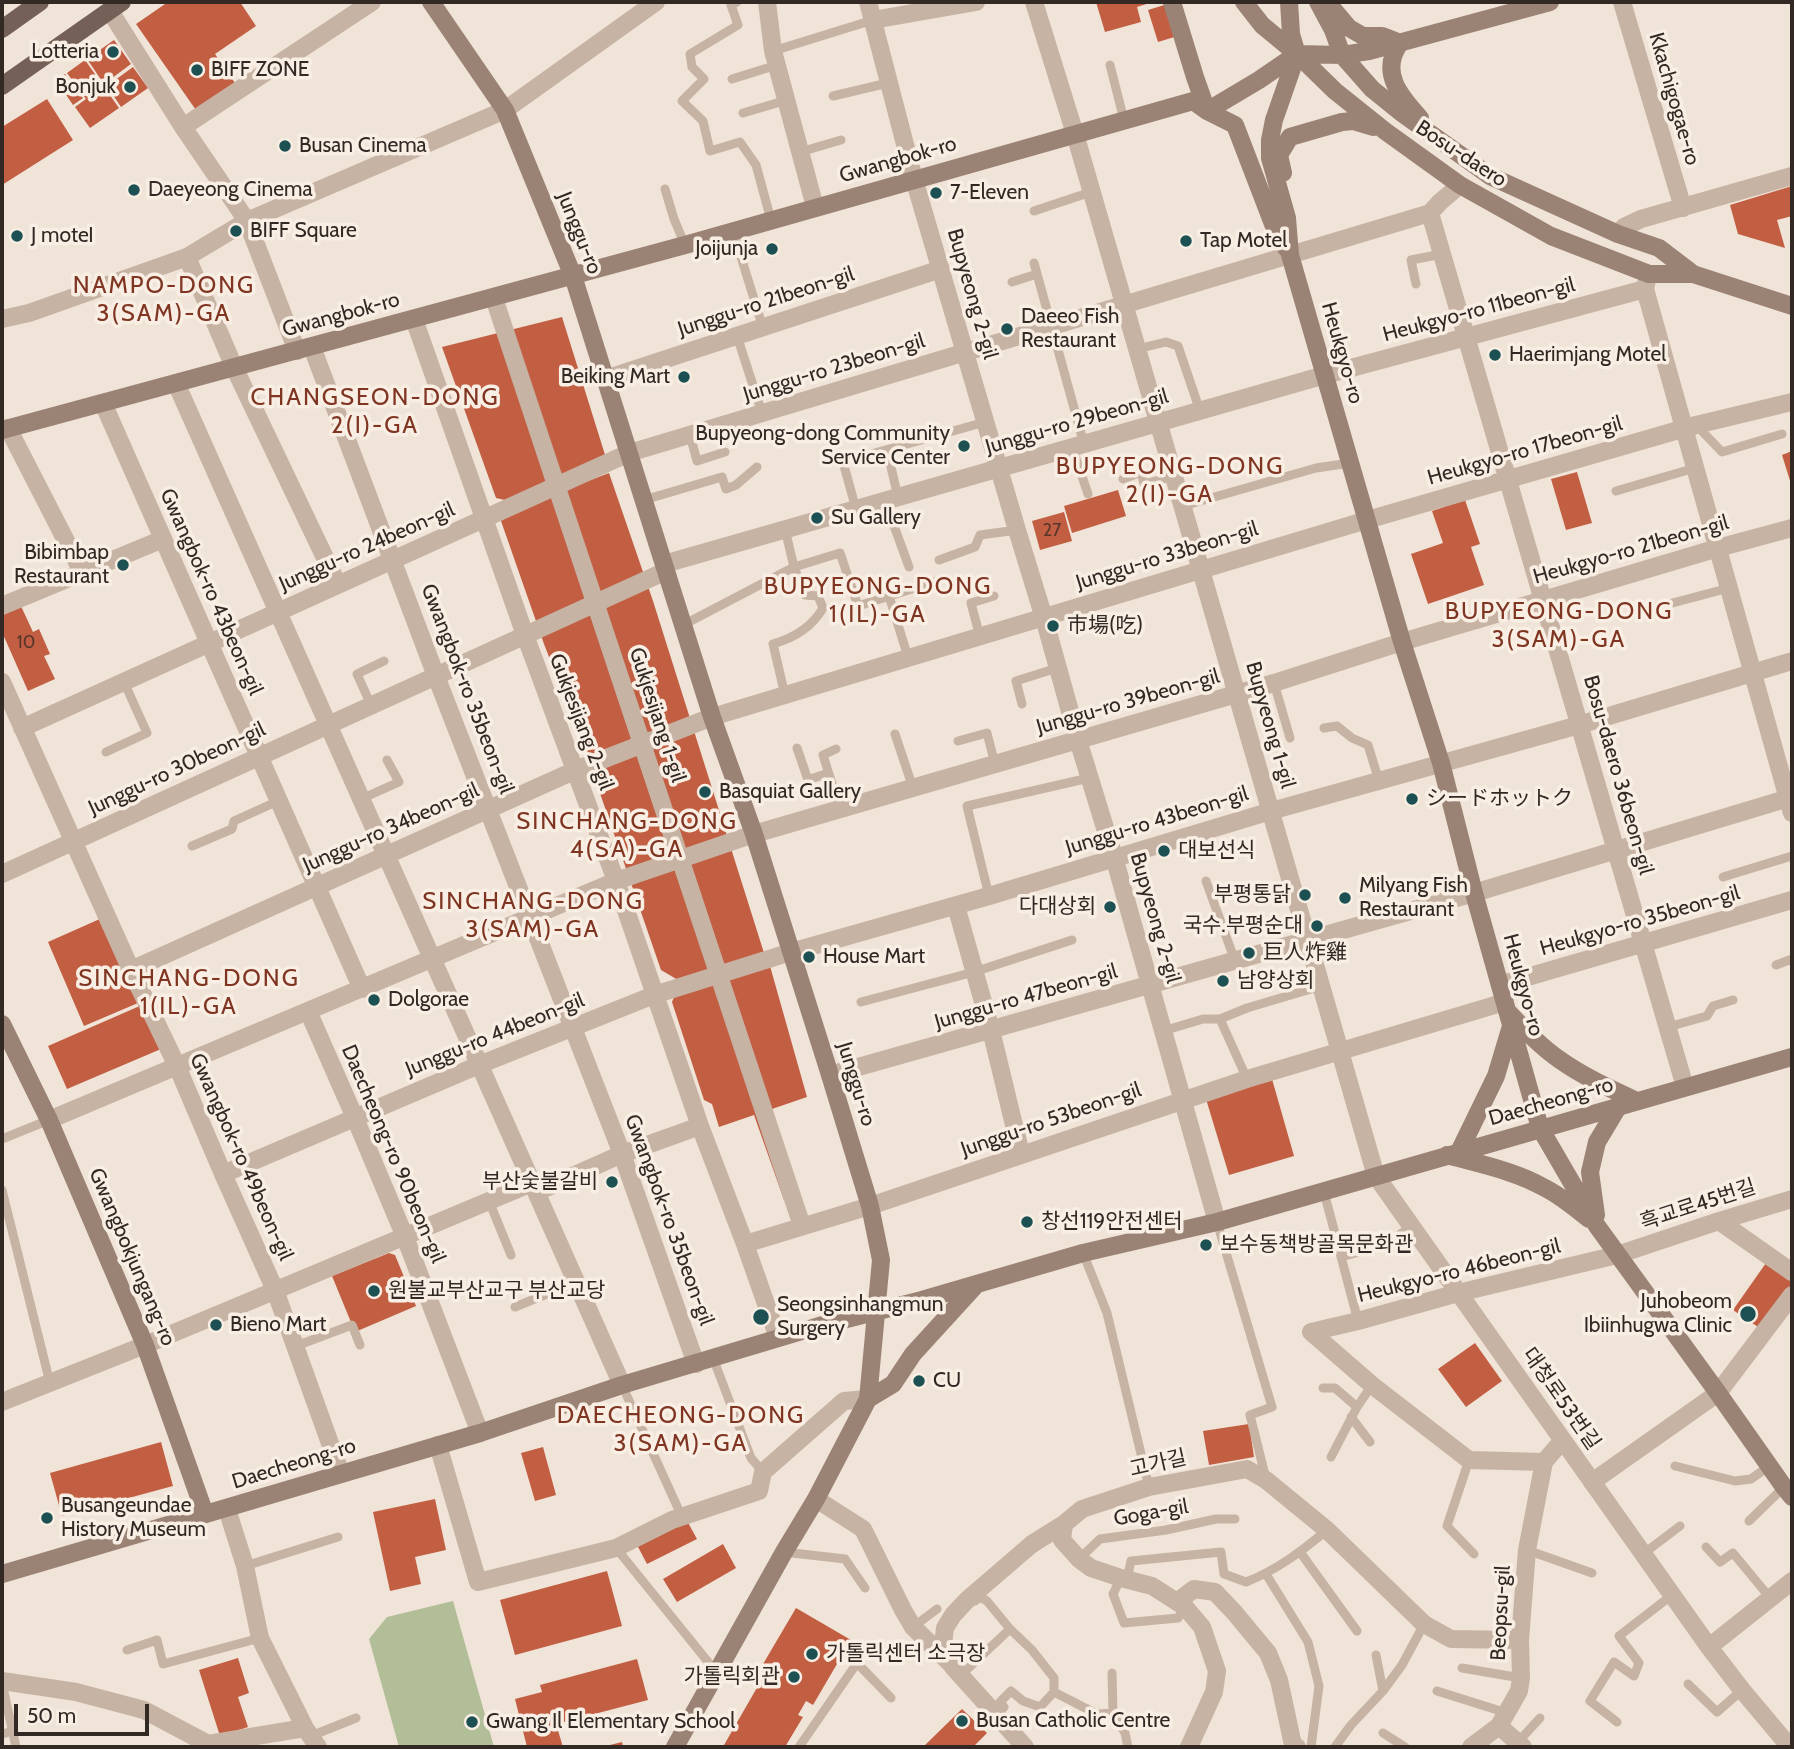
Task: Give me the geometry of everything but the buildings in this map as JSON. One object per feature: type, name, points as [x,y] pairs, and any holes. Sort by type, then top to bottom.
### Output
[{"type":"main road","points":[[2,29],[40,2]]},
{"type":"main road","name":"Junggu-ro","points":[[431,2],[505,110],[573,276],[712,717],[754,834],[830,1075],[870,1206],[881,1260],[868,1399],[816,1499],[677,1746]]},
{"type":"main road","points":[[1172,2],[1207,111],[1297,54],[1342,55],[1369,51],[1550,2]]},
{"type":"main road","name":"Bosu-daero","points":[[1244,2],[1262,25],[1335,91],[1460,185],[1551,236],[1647,281],[1693,274]]},
{"type":"main road","points":[[1289,2],[1291,34],[1297,54]]},
{"type":"main road","name":"Bosu-daero","points":[[1318,2],[1342,55],[1373,89],[1403,114],[1490,176],[1618,234],[1659,248],[1693,274],[1792,306]]},
{"type":"main road","points":[[1328,2],[1349,28],[1363,36],[1382,36],[1399,43]]},
{"type":"main road","points":[[2,86],[116,6]]},
{"type":"main road","points":[[1399,43],[1391,55],[1391,71],[1396,87],[1410,107],[1447,146]]},
{"type":"main road","name":"Heukgyo-ro","points":[[1297,54],[1274,120],[1270,140],[1270,158],[1287,218],[1290,255],[1402,642],[1441,763],[1474,893],[1540,1128],[1597,1226],[1788,1492]]},
{"type":"main road","name":"Gwangbok-ro","points":[[5,429],[494,298],[1193,101],[1207,111]]},
{"type":"main road","name":"Heukgyo-ro","points":[[1207,111],[1235,125],[1273,224],[1290,255]]},
{"type":"main road","points":[[1287,218],[1279,155],[1290,136],[1353,121],[1385,131]]},
{"type":"main road","points":[[1506,1006],[1530,1034],[1559,1060],[1637,1101]]},
{"type":"main road","points":[[1506,1006],[1496,1076],[1453,1154],[1545,1187],[1597,1226]]},
{"type":"main road","name":"Gwangbokjungang-ro","points":[[2,1024],[49,1120],[145,1345],[205,1514]]},
{"type":"main road","name":"Daecheong-ro","points":[[3,1571],[227,1509],[480,1433],[622,1385],[778,1338],[976,1285],[1083,1253],[1217,1222],[1792,1057]]},
{"type":"main road","points":[[1597,1226],[1590,1172],[1597,1143],[1618,1107]]},
{"type":"main road","points":[[868,1399],[892,1384],[913,1354],[976,1285]]},
{"type":"street","points":[[183,127],[372,2]]},
{"type":"street","points":[[2,319],[29,313],[187,257],[247,221],[505,110],[656,2]]},
{"type":"street","points":[[767,2],[775,58],[815,207]]},
{"type":"street","name":"Bupyeong 2-gil","points":[[868,2],[914,179],[1114,858],[1217,1222]]},
{"type":"street","points":[[873,20],[976,2]]},
{"type":"street","name":"Bupyeong 1-gil","points":[[1034,2],[1075,134],[1376,1176]]},
{"type":"street","name":"Kkachigogae-ro","points":[[1622,2],[1683,208]]},
{"type":"street","name":"Gwangbok-ro 35beon-gil","points":[[116,6],[183,127],[247,221],[304,349],[393,559],[436,676],[704,1361]]},
{"type":"street","points":[[1618,234],[1624,227],[1641,219],[1792,176]]},
{"type":"street","points":[[1430,213],[1460,185]]},
{"type":"street","name":"Junggu-ro 23beon-gil","points":[[629,453],[1430,213]]},
{"type":"street","name":"Bosu-daero 36beon-gil","points":[[1430,213],[1685,1087]]},
{"type":"street","points":[[187,257],[234,367],[338,585]]},
{"type":"street","name":"Junggu-ro 21beon-gil","points":[[606,379],[941,269]]},
{"type":"street","points":[[1647,281],[1690,427],[1695,468],[1791,803]]},
{"type":"street","name":"Heukgyo-ro 11beon-gil","points":[[1325,375],[1466,337],[1647,281]]},
{"type":"street","name":"Gukjesijang 1-gil","points":[[494,298],[802,1226]]},
{"type":"street","name":"Gukjesijang 2-gil","points":[[414,319],[524,635],[576,770],[700,1126],[778,1338]]},
{"type":"street","name":"Junggu-ro 29beon-gil","points":[[665,568],[856,509],[1325,375]]},
{"type":"street","points":[[176,383],[622,1385]]},
{"type":"street","name":"Heukgyo-ro 17beon-gil","points":[[1367,520],[1690,427],[1792,402]]},
{"type":"street","name":"Gwangbok-ro 43beon-gil","points":[[103,403],[362,989]]},
{"type":"street","name":"Gwangbok-ro","points":[[5,429],[82,572]]},
{"type":"street","name":"Junggu-ro 24beon-gil","points":[[22,729],[629,453]]},
{"type":"street","name":"Junggu-ro 33beon-gil","points":[[712,717],[1367,520]]},
{"type":"street","name":"Heukgyo-ro 21beon-gil","points":[[1402,642],[1792,528]]},
{"type":"street","points":[[2,606],[163,539]]},
{"type":"street","name":"Junggu-ro 30beon-gil","points":[[2,874],[596,603],[665,568]]},
{"type":"street","name":"Junggu-ro 39beon-gil","points":[[49,1120],[616,881],[754,834],[1237,694],[1402,642]]},
{"type":"street","name":"Junggu-ro 43beon-gil","points":[[790,952],[956,906],[1271,811],[1579,725],[1792,661]]},
{"type":"street","name":"Gwangbok-ro 49beon-gil","points":[[2,682],[177,1066],[275,1290],[341,1474]]},
{"type":"street","name":"Junggu-ro 34beon-gil","points":[[131,970],[576,770],[712,717]]},
{"type":"street","name":"Junggu-ro 47beon-gil","points":[[830,1075],[1150,986],[1616,850],[1791,803]]},
{"type":"street","name":"Heukgyo-ro 35beon-gil","points":[[1506,1006],[1643,944],[1792,901]]},
{"type":"street","points":[[956,906],[991,1030],[1021,1154]]},
{"type":"street","name":"Junggu-ro 44beon-gil","points":[[223,1174],[479,1065],[654,995],[790,952]]},
{"type":"street","name":"Junggu-ro 53beon-gil","points":[[744,1244],[870,1206],[1247,1079],[1506,1006]]},
{"type":"street","name":"Daecheong-ro 90beon-gil","points":[[308,1011],[405,1237],[480,1433]]},
{"type":"street","points":[[2,1402],[489,1201],[534,1188],[700,1126]]},
{"type":"street","name":"대청로53번길","points":[[1376,1176],[1709,1647],[1783,1740],[1792,1747]]},
{"type":"street","name":"흑교로45번길","points":[[1617,1255],[1792,1199]]},
{"type":"street","points":[[1719,1221],[1792,1272]]},
{"type":"street","name":"Heukgyo-ro 46beon-gil","points":[[1372,1385],[1311,1332],[1617,1255]]},
{"type":"street","points":[[1592,1482],[1718,1393],[1792,1296]]},
{"type":"street","points":[[1372,1385],[1469,1460],[1544,1462]]},
{"type":"street","points":[[438,1444],[478,1582],[616,1548],[682,1517],[760,1491],[763,1472],[844,1401],[868,1399]]},
{"type":"street","name":"Beopsu-gil","points":[[1503,1719],[1519,1691],[1527,1550],[1544,1462],[1562,1441]]},
{"type":"street","name":"고가길","points":[[957,1671],[943,1645],[945,1628],[953,1615],[1032,1544],[1082,1509],[1149,1487],[1247,1469],[1266,1480],[1327,1530],[1424,1624],[1451,1639],[1520,1640]]},
{"type":"street","points":[[816,1499],[863,1529],[914,1627],[1025,1747]]},
{"type":"street","points":[[2,1682],[76,1692],[144,1710],[199,1744],[312,1737],[260,1638],[245,1566],[227,1509]]},
{"type":"street","points":[[1064,1524],[1062,1540],[1091,1568],[1152,1586],[1181,1605],[1202,1627],[1217,1671],[1214,1692],[1189,1747]]},
{"type":"street","points":[[1709,1647],[1792,1581]]},
{"type":"street","points":[[1181,1605],[1194,1589],[1215,1592],[1268,1653],[1279,1679],[1293,1745],[1297,1747]]},
{"type":"street","points":[[1471,1747],[1503,1719],[1520,1745]]},
{"type":"lane","points":[[737,2],[731,5],[738,25],[690,54],[692,67],[704,79],[682,101],[703,121],[709,151],[740,142],[756,165],[771,220]]},
{"type":"lane","points":[[732,79],[775,58],[873,20]]},
{"type":"lane","points":[[1110,65],[1124,120]]},
{"type":"lane","points":[[832,96],[888,83]]},
{"type":"lane","points":[[743,114],[787,100]]},
{"type":"lane","points":[[800,152],[841,140]]},
{"type":"lane","points":[[665,189],[685,245]]},
{"type":"lane","points":[[1034,211],[1091,192]]},
{"type":"lane","points":[[733,231],[763,328]]},
{"type":"lane","points":[[1416,284],[1411,260],[1442,254]]},
{"type":"lane","points":[[1034,263],[1053,326],[1088,494]]},
{"type":"lane","points":[[1012,282],[1037,274]]},
{"type":"lane","points":[[737,336],[762,413]]},
{"type":"lane","name":"Junggu-ro 29beon-gil","points":[[1137,349],[1166,342],[1178,346],[1200,411]]},
{"type":"lane","points":[[856,509],[843,462],[985,422]]},
{"type":"lane","points":[[1690,427],[1722,452],[1782,434]]},
{"type":"lane","points":[[690,435],[697,461],[725,452]]},
{"type":"lane","points":[[887,450],[892,499],[909,568]]},
{"type":"lane","points":[[1183,506],[1316,468],[1350,463]]},
{"type":"lane","points":[[644,500],[722,477],[726,489],[736,485],[757,467]]},
{"type":"lane","points":[[1616,491],[1695,468]]},
{"type":"lane","points":[[1122,479],[1141,472],[1144,484],[1174,476]]},
{"type":"lane","points":[[785,530],[804,595],[818,596],[823,608],[818,618],[803,631],[773,644],[785,695]]},
{"type":"lane","points":[[939,560],[975,547],[980,535],[1017,530]]},
{"type":"lane","points":[[683,625],[794,567],[840,553],[858,606],[934,582]]},
{"type":"lane","points":[[1646,610],[1729,588]]},
{"type":"lane","points":[[889,596],[908,657]]},
{"type":"lane","points":[[980,637],[971,603],[994,596]]},
{"type":"lane","points":[[371,705],[357,674],[384,661]]},
{"type":"lane","points":[[1022,704],[1016,681],[1057,668]]},
{"type":"lane","points":[[106,752],[147,733],[124,682]]},
{"type":"lane","points":[[1274,683],[1290,738]]},
{"type":"lane","points":[[1324,728],[1337,726],[1352,738],[1368,745],[1379,781]]},
{"type":"lane","points":[[958,741],[987,733],[995,764]]},
{"type":"lane","points":[[895,734],[913,788]]},
{"type":"lane","points":[[797,748],[808,780],[828,772]]},
{"type":"lane","points":[[836,750],[823,755],[841,809]]},
{"type":"lane","points":[[361,799],[399,782],[387,760]]},
{"type":"lane","points":[[989,896],[967,806],[1089,778]]},
{"type":"lane","points":[[192,846],[232,829],[234,821],[278,801]]},
{"type":"lane","points":[[1723,877],[1792,856]]},
{"type":"lane","points":[[1206,881],[1235,961]]},
{"type":"lane","points":[[861,1002],[974,972],[1072,940]]},
{"type":"lane","points":[[1776,965],[1792,959]]},
{"type":"lane","points":[[1163,1031],[1203,1019],[1220,1019],[1321,986]]},
{"type":"lane","points":[[1668,1027],[1707,1016],[1713,1006],[1733,1000]]},
{"type":"lane","points":[[1220,1019],[1247,1079]]},
{"type":"lane","points":[[2,1139],[49,1120]]},
{"type":"lane","points":[[2,1189],[50,1383]]},
{"type":"lane","points":[[1324,1192],[1358,1321]]},
{"type":"lane","points":[[489,1201],[511,1255]]},
{"type":"lane","points":[[1217,1222],[1272,1407],[1250,1415],[1266,1480]]},
{"type":"lane","points":[[1341,1257],[1382,1246],[1411,1227]]},
{"type":"lane","points":[[1083,1253],[1107,1313],[1149,1487]]},
{"type":"lane","points":[[515,1307],[576,1282]]},
{"type":"lane","points":[[296,1346],[352,1325],[360,1345]]},
{"type":"lane","points":[[704,1361],[751,1458],[763,1472]]},
{"type":"lane","points":[[622,1385],[682,1517]]},
{"type":"lane","points":[[1331,1457],[1357,1407],[1372,1385]]},
{"type":"lane","points":[[1323,1388],[1335,1388],[1357,1407]]},
{"type":"lane","points":[[1351,1418],[1370,1442]]},
{"type":"lane","points":[[1469,1460],[1447,1527],[1474,1554]]},
{"type":"lane","points":[[1675,1466],[1735,1481],[1751,1479],[1769,1465]]},
{"type":"lane","name":"Heukgyo-ro","points":[[1749,1521],[1788,1492]]},
{"type":"lane","name":"Goga-gil","points":[[1079,1559],[1100,1539],[1166,1530],[1216,1519],[1235,1519]]},
{"type":"lane","points":[[1643,1554],[1680,1526]]},
{"type":"lane","name":"Goga-gil","points":[[1124,1579],[1131,1561],[1221,1552],[1224,1574],[1246,1582],[1266,1574],[1327,1530]]},
{"type":"lane","points":[[245,1566],[338,1537]]},
{"type":"lane","points":[[1706,1547],[1720,1562],[1733,1553],[1771,1599]]},
{"type":"lane","points":[[616,1548],[717,1673]]},
{"type":"lane","name":"Beopsu-gil","points":[[1527,1550],[1592,1573]]},
{"type":"lane","points":[[784,1552],[845,1559],[865,1588]]},
{"type":"lane","points":[[1300,1552],[1357,1631]]},
{"type":"lane","points":[[1266,1574],[1308,1642],[1319,1686],[1311,1747]]},
{"type":"lane","points":[[1124,1579],[1113,1594],[1124,1623],[1178,1618],[1181,1605]]},
{"type":"lane","points":[[1617,1722],[1590,1701],[1614,1662],[1634,1676],[1639,1662],[1619,1636],[1672,1595]]},
{"type":"lane","points":[[953,1609],[965,1609],[979,1597],[987,1601],[1054,1678],[1054,1692],[1040,1707],[1023,1701],[1011,1691],[1000,1702],[1004,1707],[996,1716]]},
{"type":"lane","points":[[914,1627],[937,1609]]},
{"type":"lane","points":[[1335,1747],[1402,1665],[1424,1624]]},
{"type":"lane","points":[[957,1671],[1010,1629]]},
{"type":"lane","points":[[127,1650],[157,1640],[163,1664],[260,1638]]},
{"type":"lane","points":[[1376,1655],[1383,1691]]},
{"type":"lane","points":[[799,1747],[857,1663],[891,1698]]},
{"type":"lane","name":"Beopsu-gil","points":[[1462,1668],[1521,1678]]},
{"type":"lane","points":[[1112,1673],[1113,1713],[1125,1733],[1128,1747]]},
{"type":"lane","points":[[2,1682],[16,1747]]},
{"type":"lane","points":[[1688,1684],[1717,1713],[1742,1690]]},
{"type":"lane","points":[[1437,1691],[1503,1719]]},
{"type":"lane","points":[[1054,1692],[1097,1714],[1113,1713]]},
{"type":"lane","points":[[312,1737],[356,1718]]},
{"type":"lane","points":[[1520,1745],[1540,1718]]},
{"type":"lane","points":[[2,1734],[13,1731]]},
{"type":"lane","points":[[1383,1733],[1405,1747]]},
{"type":"green space","points":[[453,1601],[494,1747],[399,1747],[369,1639],[387,1617]]},
{"type":"place","name":"Lotteria","points":[[113,52]]},
{"type":"place","name":"BIFF ZONE","points":[[197,70]]},
{"type":"place","name":"Bonjuk","points":[[130,87]]},
{"type":"place","name":"Busan Cinema","points":[[285,146]]},
{"type":"place","name":"Daeyeong Cinema","points":[[134,190]]},
{"type":"place","name":"7-Eleven","points":[[936,193]]},
{"type":"place","name":"BIFF Square","points":[[236,231]]},
{"type":"place","name":"J moteI","points":[[17,236]]},
{"type":"place","name":"Tap Motel","points":[[1186,241]]},
{"type":"place","name":"Joijunja","points":[[772,249]]},
{"type":"place","name":"Daeeo Fish Restaurant","points":[[1007,329]]},
{"type":"place","name":"Haerimjang Motel","points":[[1495,355]]},
{"type":"place","name":"Beiking Mart","points":[[684,377]]},
{"type":"place","name":"Bupyeong-dong Community Service Center","points":[[964,446]]},
{"type":"place","name":"Su Gallery","points":[[817,518]]},
{"type":"place","name":"Bibimbap Restaurant","points":[[123,565]]},
{"type":"place","name":"市場(吃)","points":[[1053,626]]},
{"type":"place","name":"Basquiat Gallery","points":[[705,792]]},
{"type":"place","name":"シードホットク","points":[[1412,799]]},
{"type":"place","name":"대보선식","points":[[1164,851]]},
{"type":"place","name":"부평통닭","points":[[1305,895]]},
{"type":"place","name":"Milyang Fish Restaurant","points":[[1345,898]]},
{"type":"place","name":"다대상회","points":[[1110,907]]},
{"type":"place","name":"국수.부평순대","points":[[1317,926]]},
{"type":"place","name":"巨人炸雞","points":[[1249,953]]},
{"type":"place","name":"House Mart","points":[[809,957]]},
{"type":"place","name":"남양상회","points":[[1223,981]]},
{"type":"place","name":"Dolgorae","points":[[374,1000]]},
{"type":"place","name":"부산숯불갈비","points":[[612,1182]]},
{"type":"place","name":"창선119안전센터","points":[[1027,1222]]},
{"type":"place","name":"보수동책방골목문화관","points":[[1206,1245]]},
{"type":"place","name":"원불교부산교구 부산교당","points":[[374,1291]]},
{"type":"place","name":"Juhobeom Ibiinhugwa Clinic","points":[[1748,1314]]},
{"type":"place","name":"Seongsinhangmun Surgery","points":[[761,1317]]},
{"type":"place","name":"Bieno Mart","points":[[216,1325]]},
{"type":"place","name":"CU","points":[[919,1381]]},
{"type":"place","name":"Busangeundae History Museum","points":[[47,1518]]},
{"type":"place","name":"가톨릭센터 소극장","points":[[812,1654]]},
{"type":"place","name":"가톨릭회관","points":[[794,1677]]},
{"type":"place","name":"Busan Catholic Centre","points":[[962,1721]]},
{"type":"place","name":"Gwang Il Elementary School","points":[[472,1722]]},
{"type":"district","name":"NAMPO-DONG 3(SAM)-GA","points":[[164,300]]},
{"type":"district","name":"CHANGSEON-DONG 2(I)-GA","points":[[375,412]]},
{"type":"district","name":"BUPYEONG-DONG 2(I)-GA","points":[[1170,481]]},
{"type":"district","name":"BUPYEONG-DONG 1(IL)-GA","points":[[878,601]]},
{"type":"district","name":"BUPYEONG-DONG 3(SAM)-GA","points":[[1559,626]]},
{"type":"district","name":"SINCHANG-DONG 4(SA)-GA","points":[[627,836]]},
{"type":"district","name":"SINCHANG-DONG 3(SAM)-GA","points":[[533,916]]},
{"type":"district","name":"SINCHANG-DONG 1(IL)-GA","points":[[189,993]]},
{"type":"district","name":"DAECHEONG-DONG 3(SAM)-GA","points":[[681,1430]]}]
